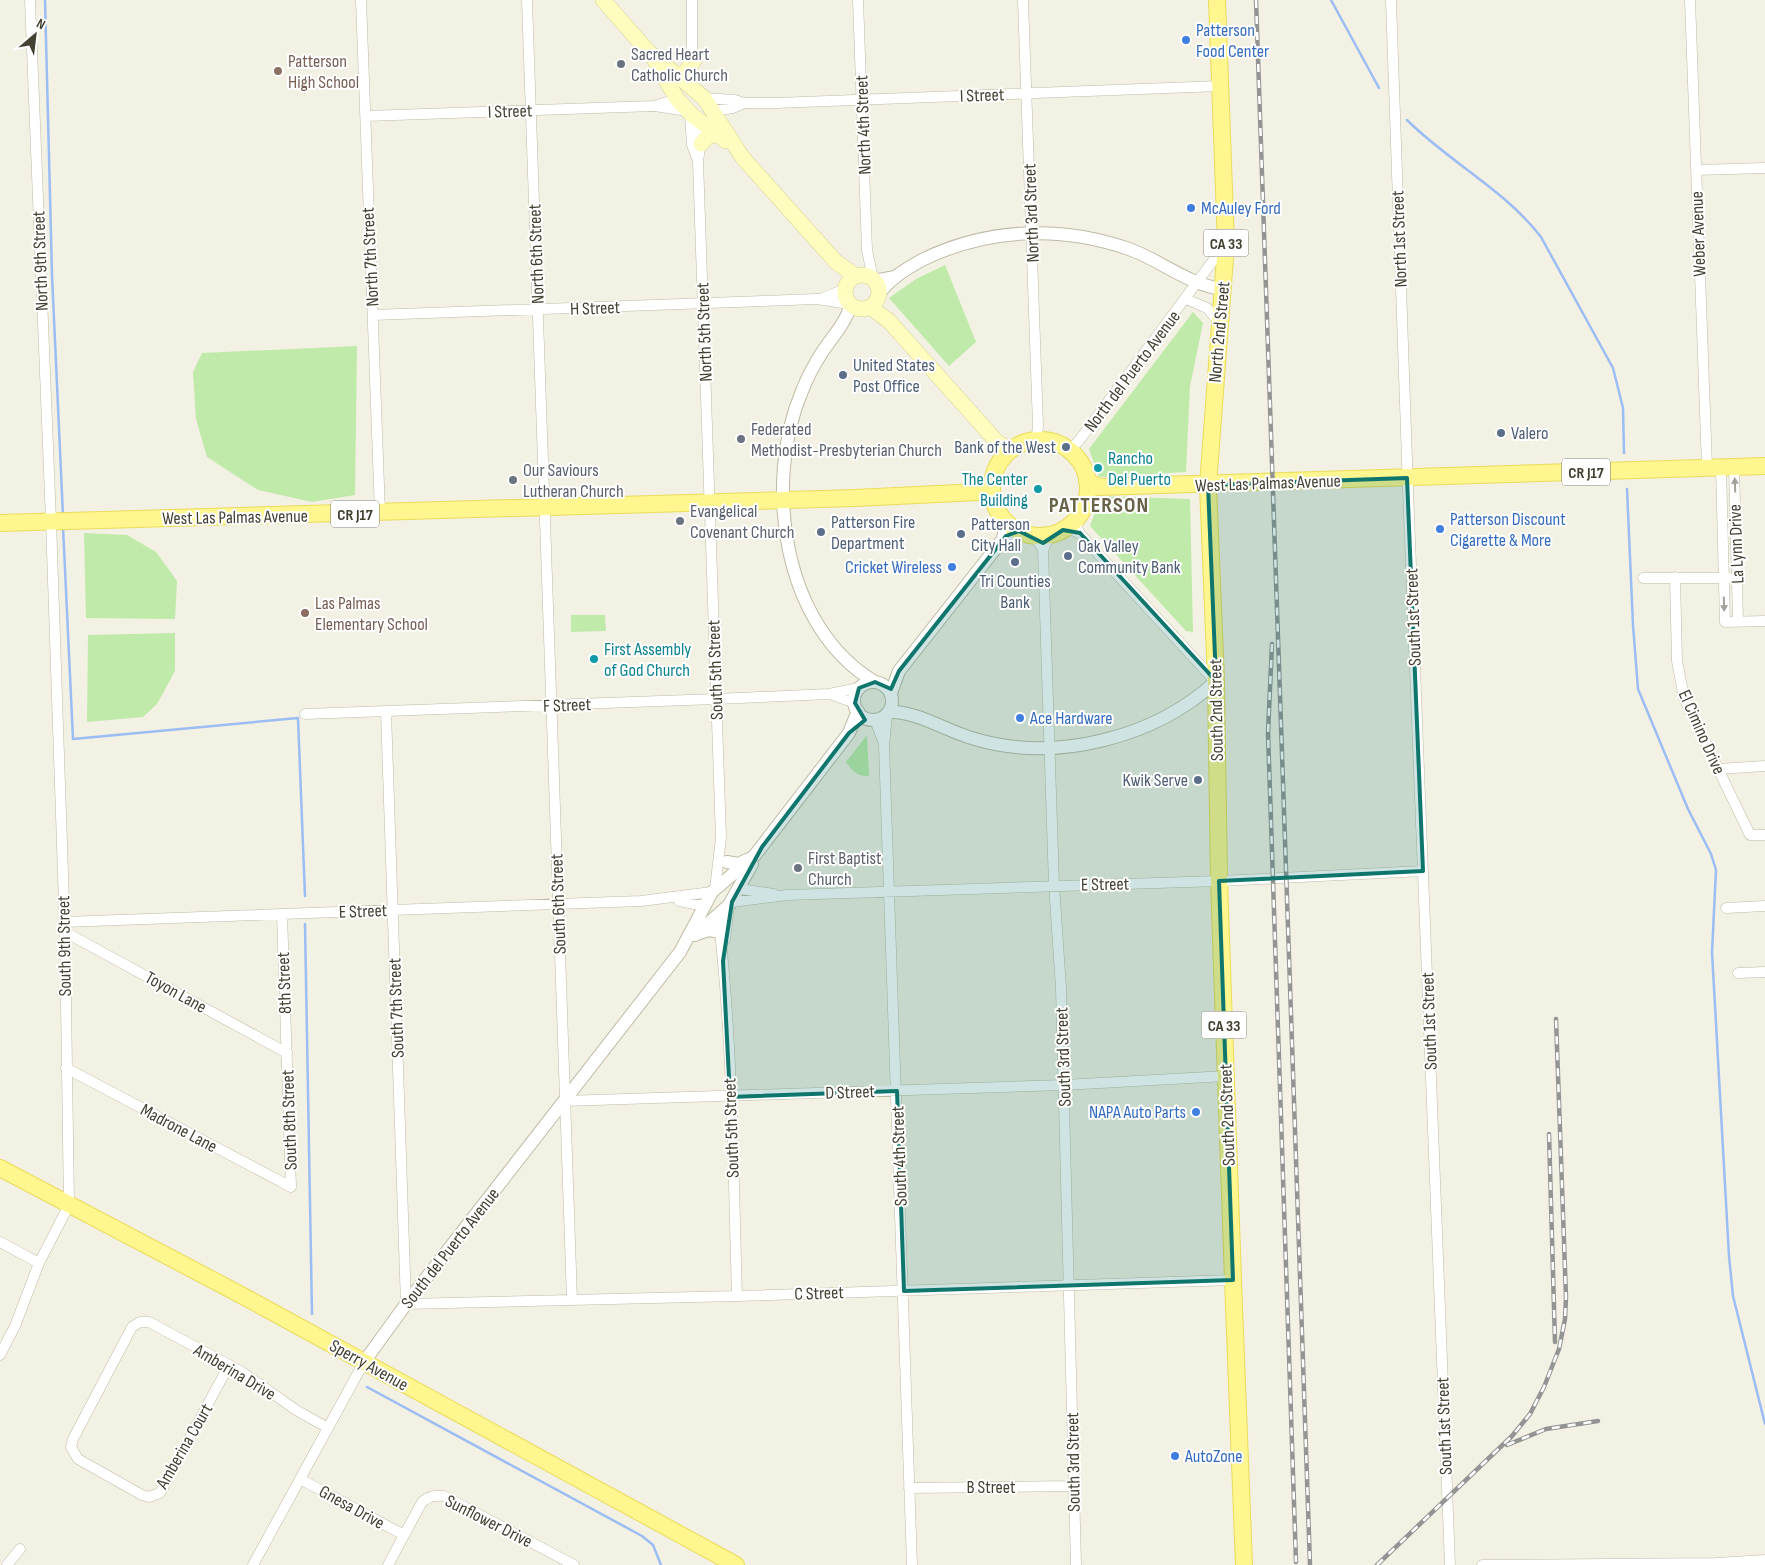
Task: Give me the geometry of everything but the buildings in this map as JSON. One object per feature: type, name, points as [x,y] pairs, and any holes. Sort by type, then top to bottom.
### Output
[{"type":"main road","points":[[603,0],[1003,450]]},
{"type":"main road","name":"North 2nd Street","points":[[1208,485],[1226,244],[1217,0]]},
{"type":"main road","points":[[650,53],[676,76],[717,134],[743,158]]},
{"type":"main road","points":[[676,76],[685,72],[694,59]]},
{"type":"main road","points":[[701,144],[707,137],[717,134]]},
{"type":"main road","points":[[1039,436],[1072,448],[1082,465],[1091,488],[1078,518],[1048,538],[1013,526],[988,492],[1003,450],[1039,436]]},
{"type":"main road","name":"CR J17","points":[[1407,478],[1765,466]]},
{"type":"main road","name":"West Las Palmas Avenue","points":[[1091,488],[1407,478]]},
{"type":"main road","name":"South 2nd Street","points":[[1208,485],[1216,681],[1226,1076],[1244,1565]]},
{"type":"main road","name":"West Las Palmas Avenue","points":[[0,523],[380,514],[988,492]]},
{"type":"main road","name":"Sperry Avenue","points":[[0,1168],[364,1362],[736,1565]]},
{"type":"street","name":"North 9th Street","points":[[30,0],[51,521]]},
{"type":"street","name":"North 7th Street","points":[[361,0],[380,514]]},
{"type":"street","name":"North 6th Street","points":[[527,0],[545,508]]},
{"type":"street","name":"North 5th Street","points":[[692,0],[695,105],[692,145],[698,161]]},
{"type":"street","name":"North 4th Street","points":[[858,0],[867,250],[862,292]]},
{"type":"street","name":"North 3rd Street","points":[[1024,0],[1039,436]]},
{"type":"street","name":"North 1st Street","points":[[1391,0],[1407,478]]},
{"type":"street","name":"Weber Avenue","points":[[1690,0],[1696,170],[1720,467]]},
{"type":"street","name":"I Street","points":[[366,116],[695,105],[735,100],[744,103],[862,100],[1220,86]]},
{"type":"street","name":"I Street","points":[[654,106],[695,105],[733,108],[744,103]]},
{"type":"street","name":"North 5th Street","points":[[695,105],[701,144],[698,161],[710,503]]},
{"type":"street","points":[[1696,170],[1765,168]]},
{"type":"street","points":[[1048,538],[1073,530],[1080,534],[1216,681],[1199,697],[1136,729],[1087,743],[1050,748],[1010,746],[979,740],[957,734],[900,711],[872,719],[856,707],[859,688],[857,676],[849,662],[822,628],[801,588],[786,540],[782,500],[784,456],[794,411],[816,362],[862,292],[895,277],[928,257],[961,245],[996,236],[1032,233],[1069,234],[1113,244],[1146,255],[1198,283],[1222,289]]},
{"type":"street","name":"North del Puerto Avenue","points":[[1072,448],[1226,244]]},
{"type":"street","name":"North 4th Street","points":[[862,292],[867,250]]},
{"type":"street","name":"H Street","points":[[373,315],[817,299],[862,292]]},
{"type":"street","name":"H Street","points":[[817,299],[862,292]]},
{"type":"street","name":"North del Puerto Avenue","points":[[1186,299],[1207,308],[1219,322]]},
{"type":"street","name":"La Lynn Drive","points":[[1720,467],[1737,578],[1738,621],[1725,622],[1720,467]]},
{"type":"street","name":"South 1st Street","points":[[1407,478],[1450,1565]]},
{"type":"street","name":"South 5th Street","points":[[710,503],[721,838],[714,891]]},
{"type":"street","name":"South 6th Street","points":[[545,508],[572,1300]]},
{"type":"street","points":[[1078,518],[1077,527],[1080,534]]},
{"type":"street","name":"South 9th Street","points":[[0,1356],[15,1326],[39,1263],[69,1205],[64,927],[51,521]]},
{"type":"street","points":[[888,713],[891,695],[899,671],[1013,526]]},
{"type":"street","name":"South 3rd Street","points":[[1048,538],[1050,748],[1054,885],[1061,988],[1076,1565]]},
{"type":"street","points":[[1643,578],[1737,578]]},
{"type":"street","name":"El Cimino Drive","points":[[1675,578],[1677,661],[1684,698],[1750,835],[1765,834]]},
{"type":"street","points":[[1738,621],[1765,621]]},
{"type":"street","points":[[849,662],[878,682],[916,716]]},
{"type":"street","points":[[859,688],[867,683],[878,682],[899,671]]},
{"type":"street","name":"F Street","points":[[305,714],[830,694],[859,688]]},
{"type":"street","name":"F Street","points":[[830,694],[856,707]]},
{"type":"street","name":"South del Puerto Avenue","points":[[850,734],[856,707]]},
{"type":"street","name":"South 7th Street","points":[[386,712],[406,1304]]},
{"type":"street","name":"South 4th Street","points":[[888,713],[884,746],[912,1565]]},
{"type":"street","name":"South del Puerto Avenue","points":[[680,952],[714,891],[759,851],[850,734],[872,719]]},
{"type":"street","name":"South 4th Street","points":[[872,719],[884,746]]},
{"type":"street","points":[[1718,769],[1765,766]]},
{"type":"street","name":"South 5th Street","points":[[721,838],[730,878]]},
{"type":"street","points":[[727,862],[738,864],[759,851]]},
{"type":"street","name":"South del Puerto Avenue","points":[[252,1565],[364,1362],[406,1304],[680,952],[694,935],[731,904],[759,851]]},
{"type":"street","name":"E Street","points":[[731,904],[787,895],[1220,881],[1423,871]]},
{"type":"street","points":[[730,878],[740,888]]},
{"type":"street","name":"E Street","points":[[740,888],[787,895]]},
{"type":"street","name":"E Street","points":[[64,927],[282,914],[661,900],[714,891]]},
{"type":"street","name":"E Street","points":[[661,900],[704,906]]},
{"type":"street","name":"South 5th Street","points":[[723,961],[731,904]]},
{"type":"street","points":[[704,906],[716,915]]},
{"type":"street","points":[[1726,908],[1765,906]]},
{"type":"street","name":"8th Street","points":[[282,914],[286,1053]]},
{"type":"street","name":"South 5th Street","points":[[716,915],[723,961],[737,1296]]},
{"type":"street","name":"Toyon Lane","points":[[64,927],[286,1053]]},
{"type":"street","points":[[694,935],[708,930],[720,932]]},
{"type":"street","points":[[1738,973],[1765,972]]},
{"type":"street","name":"South 8th Street","points":[[286,1053],[291,1187]]},
{"type":"street","name":"Madrone Lane","points":[[66,1068],[291,1187]]},
{"type":"street","name":"D Street","points":[[564,1101],[1064,1085],[1226,1076]]},
{"type":"street","points":[[0,1242],[39,1263]]},
{"type":"street","name":"C Street","points":[[406,1304],[737,1296],[1233,1280]]},
{"type":"street","name":"Amberina Drive","points":[[140,1322],[149,1322],[229,1365],[259,1382],[296,1410],[328,1428]]},
{"type":"street","name":"Amberina Court","points":[[140,1322],[132,1327],[73,1439],[71,1448],[78,1459],[142,1494],[154,1496],[162,1490],[229,1365]]},
{"type":"street","name":"Gnesa Drive","points":[[300,1479],[404,1536]]},
{"type":"street","name":"B Street","points":[[910,1488],[1073,1486]]},
{"type":"street","name":"Sunflower Drive","points":[[404,1536],[422,1502],[431,1496],[444,1496],[574,1565]]},
{"type":"street","points":[[388,1565],[404,1536]]},
{"type":"street","points":[[7,1565],[20,1549]]},
{"type":"street","points":[[1482,1565],[1717,1563],[1765,1560]]},
{"type":"highlighted area","points":[[1407,478],[1423,871],[1219,881],[1233,1280],[904,1291],[897,1091],[730,1097],[723,961],[732,902],[762,847],[849,733],[865,720],[855,703],[859,688],[875,682],[891,689],[899,671],[1006,536],[1019,531],[1043,543],[1063,530],[1080,533],[1216,681],[1208,485]]},
{"type":"green space","points":[[945,265],[976,342],[949,366],[889,298],[916,279]]},
{"type":"green space","points":[[1193,312],[1203,323],[1190,386],[1186,472],[1099,477],[1089,449]]},
{"type":"green space","points":[[357,346],[355,495],[312,502],[258,490],[207,457],[196,419],[193,372],[202,353]]},
{"type":"green space","points":[[1101,496],[1190,499],[1193,632],[1186,631],[1090,526]]},
{"type":"green space","points":[[84,533],[127,535],[156,552],[177,581],[175,619],[86,618]]},
{"type":"green space","points":[[571,615],[605,615],[606,631],[571,632]]},
{"type":"green space","points":[[175,633],[175,671],[157,704],[143,717],[87,722],[88,635]]},
{"type":"green space","points":[[867,735],[869,776],[862,776],[856,773],[846,762]]},
{"type":"waterway","points":[[45,0],[52,275],[63,516]]},
{"type":"waterway","points":[[1331,0],[1379,88]]},
{"type":"waterway","points":[[1407,120],[1440,149],[1510,204],[1541,237],[1613,368],[1623,408],[1624,453]]},
{"type":"waterway","points":[[1627,489],[1638,689],[1688,809],[1711,854],[1716,870],[1712,952],[1729,1256],[1733,1296],[1765,1424]]},
{"type":"waterway","points":[[63,527],[73,739],[298,718],[305,896]]},
{"type":"waterway","points":[[305,924],[312,1314]]},
{"type":"waterway","points":[[367,1387],[642,1536],[653,1545],[661,1565]]},
{"type":"railway","points":[[1256,0],[1310,1565]]},
{"type":"railway","points":[[1272,644],[1268,733],[1296,1562]]},
{"type":"railway","points":[[1377,1565],[1512,1436],[1530,1414],[1544,1387],[1559,1349],[1565,1319],[1566,1297],[1556,1019]]},
{"type":"railway","points":[[1549,1134],[1555,1342]]},
{"type":"railway","points":[[1507,1445],[1546,1429],[1598,1421]]},
{"type":"place","name":"Patterson Food Center","points":[[1186,40]]},
{"type":"place","name":"Sacred Heart Catholic Church","points":[[621,64]]},
{"type":"place","name":"Patterson High School","points":[[278,71]]},
{"type":"place","name":"McAuley Ford","points":[[1191,208]]},
{"type":"place","name":"United States Post Office","points":[[843,375]]},
{"type":"place","name":"Valero","points":[[1501,433]]},
{"type":"place","name":"Federated Methodist-Presbyterian Church","points":[[741,439]]},
{"type":"place","name":"Bank of the West","points":[[1066,447]]},
{"type":"place","name":"Rancho Del Puerto","points":[[1098,468]]},
{"type":"place","name":"Our Saviours Lutheran Church","points":[[513,480]]},
{"type":"place","name":"The Center Building","points":[[1038,489]]},
{"type":"place","name":"Evangelical Covenant Church","points":[[680,521]]},
{"type":"place","name":"Patterson Discount Cigarette & More","points":[[1440,529]]},
{"type":"place","name":"Patterson Fire Department","points":[[821,532]]},
{"type":"place","name":"Patterson City Hall","points":[[961,534]]},
{"type":"place","name":"Oak Valley Community Bank","points":[[1068,556]]},
{"type":"place","name":"Tri Counties Bank","points":[[1015,562]]},
{"type":"place","name":"Cricket Wireless","points":[[952,567]]},
{"type":"place","name":"Las Palmas Elementary School","points":[[305,613]]},
{"type":"place","name":"First Assembly of God Church","points":[[594,659]]},
{"type":"place","name":"Ace Hardware","points":[[1020,718]]},
{"type":"place","name":"Kwik Serve","points":[[1198,780]]},
{"type":"place","name":"First Baptist Church","points":[[798,868]]},
{"type":"place","name":"NAPA Auto Parts","points":[[1196,1112]]},
{"type":"place","name":"AutoZone","points":[[1175,1456]]},
{"type":"district","name":"PATTERSON","points":[[1099,504]]}]
